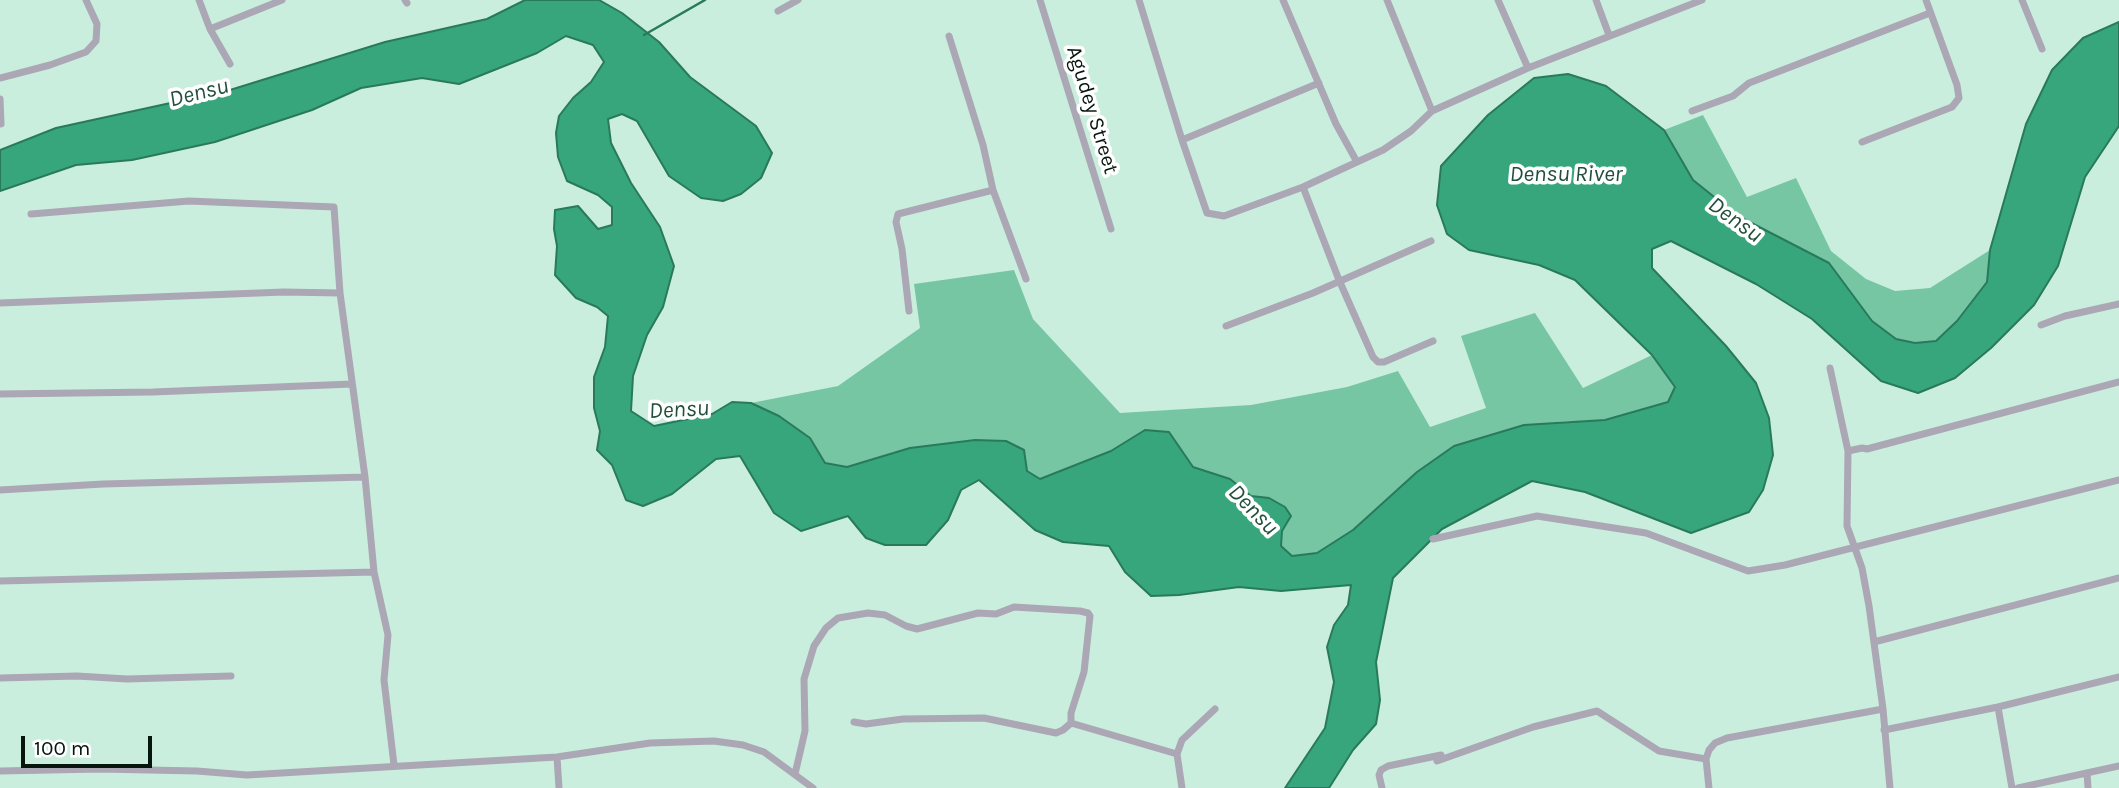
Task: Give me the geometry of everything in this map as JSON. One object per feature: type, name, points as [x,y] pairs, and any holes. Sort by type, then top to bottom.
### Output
[{"type":"street","points":[[0,78],[86,52],[96,41],[97,24],[86,0]]},
{"type":"street","points":[[199,0],[210,29],[230,64]]},
{"type":"street","points":[[210,29],[282,0]]},
{"type":"street","points":[[778,10],[798,0]]},
{"type":"street","name":"Agudey Street","points":[[1041,0],[1111,229]]},
{"type":"street","points":[[1139,0],[1207,213],[1224,216],[1303,187],[1383,150],[1411,131],[1432,111],[1609,34],[1682,4],[1702,0]]},
{"type":"street","points":[[1283,0],[1336,124],[1357,162]]},
{"type":"street","points":[[1387,0],[1432,111]]},
{"type":"street","points":[[1497,0],[1528,68]]},
{"type":"street","points":[[1595,0],[1609,34]]},
{"type":"street","points":[[1862,142],[1952,107],[1959,99],[1957,85],[1926,0]]},
{"type":"street","points":[[2022,0],[2042,48]]},
{"type":"street","points":[[1692,111],[1733,96],[1749,83],[1930,13]]},
{"type":"street","points":[[950,36],[983,145],[993,190],[1026,279]]},
{"type":"street","points":[[1182,139],[1319,83]]},
{"type":"street","points":[[0,99],[1,124]]},
{"type":"street","points":[[1303,187],[1339,280],[1373,357],[1378,362],[1384,362],[1433,341]]},
{"type":"street","points":[[909,311],[902,249],[895,222],[898,214],[993,190]]},
{"type":"street","points":[[31,214],[189,201],[334,207],[340,293],[365,477],[374,572],[388,635],[384,680],[394,765]]},
{"type":"street","points":[[1226,327],[1313,293],[1431,241]]},
{"type":"street","points":[[0,303],[284,292],[340,293]]},
{"type":"street","points":[[2041,325],[2065,316],[2119,304]]},
{"type":"street","points":[[1830,368],[1848,451],[1847,526],[1864,578],[1883,709],[1890,788]]},
{"type":"street","points":[[1848,451],[1862,447],[1867,449],[2119,382]]},
{"type":"street","points":[[0,394],[352,384]]},
{"type":"street","points":[[0,490],[103,484],[365,477]]},
{"type":"street","points":[[1433,539],[1537,516],[1646,533],[1748,571],[1785,565],[2119,480]]},
{"type":"street","points":[[0,581],[374,572]]},
{"type":"street","points":[[1874,642],[2119,579]]},
{"type":"street","points":[[795,774],[805,731],[804,679],[814,646],[826,628],[838,618],[850,615],[885,615],[917,629],[978,613],[996,614],[1014,607],[1047,607],[1088,612],[1091,624],[1084,672],[1071,713],[1071,723],[1063,730],[1056,733],[984,718],[903,719],[866,724],[853,722]]},
{"type":"street","points":[[0,678],[231,676]]},
{"type":"street","points":[[1884,730],[1998,707],[2119,677]]},
{"type":"street","points":[[1998,707],[2012,788]]},
{"type":"street","points":[[1182,788],[1177,754],[1182,740],[1215,709]]},
{"type":"street","points":[[1709,788],[1706,759],[1709,750],[1727,738],[1883,709]]},
{"type":"street","points":[[1382,788],[1381,770],[1388,766],[1439,758],[1533,727],[1597,711],[1659,751],[1706,759]]},
{"type":"street","points":[[1071,723],[1177,754]]},
{"type":"street","points":[[0,771],[100,769],[247,775],[557,757],[650,743],[714,741],[743,745],[764,752],[813,788]]},
{"type":"street","points":[[557,757],[559,788]]},
{"type":"street","points":[[2018,788],[2119,766]]},
{"type":"street","points":[[2087,773],[2088,788]]},
{"type":"shaded area","points":[[1703,115],[1747,197],[1796,178],[1831,251],[1866,279],[1895,291],[1930,288],[1990,250],[1987,282],[1957,321],[1936,341],[1915,343],[1896,339],[1872,321],[1829,263],[1738,216],[1693,180],[1664,130]]},
{"type":"shaded area","points":[[1014,270],[1033,319],[1120,413],[1251,405],[1347,387],[1398,371],[1430,427],[1486,408],[1461,336],[1535,313],[1583,388],[1652,355],[1676,387],[1668,402],[1605,420],[1557,422],[1454,446],[1417,472],[1353,530],[1317,553],[1292,556],[1281,546],[1282,531],[1291,516],[1269,498],[1251,496],[1230,479],[1193,468],[1183,453],[1145,430],[1111,451],[1040,479],[1027,471],[910,448],[847,467],[825,463],[810,438],[751,403],[838,386],[920,328],[914,284]]},
{"type":"water","points":[[525,0],[599,0],[622,13],[659,42],[690,77],[756,126],[772,153],[761,178],[741,194],[723,201],[701,198],[669,176],[637,121],[622,114],[608,119],[611,143],[631,183],[660,227],[674,266],[663,307],[647,335],[633,376],[631,411],[654,426],[712,414],[732,402],[751,403],[779,416],[810,438],[825,463],[847,467],[910,448],[975,440],[1006,441],[1024,450],[1027,471],[1040,479],[1111,451],[1145,430],[1169,432],[1193,467],[1230,479],[1251,496],[1269,498],[1285,507],[1291,516],[1282,531],[1281,546],[1292,556],[1317,553],[1353,530],[1417,472],[1454,446],[1524,425],[1605,420],[1668,402],[1675,387],[1652,355],[1575,280],[1539,265],[1469,250],[1447,234],[1437,205],[1441,166],[1488,115],[1534,78],[1568,74],[1606,86],[1664,130],[1693,180],[1738,216],[1829,263],[1872,321],[1896,339],[1915,343],[1936,341],[1957,321],[1987,282],[1990,250],[2026,124],[2052,70],[2083,38],[2119,22],[2119,126],[2085,177],[2058,266],[2034,305],[1991,348],[1955,378],[1918,393],[1881,381],[1812,319],[1756,284],[1671,241],[1652,249],[1652,268],[1726,346],[1756,383],[1769,418],[1773,455],[1763,490],[1749,512],[1691,533],[1585,492],[1532,481],[1442,529],[1393,578],[1376,662],[1380,700],[1376,724],[1353,750],[1329,788],[1285,788],[1325,728],[1334,682],[1327,647],[1334,625],[1348,605],[1351,585],[1281,591],[1239,587],[1151,596],[1125,572],[1109,546],[1063,542],[1035,530],[979,480],[961,490],[948,520],[926,545],[885,545],[866,538],[848,516],[801,531],[774,513],[740,456],[716,459],[672,494],[643,506],[626,500],[612,465],[597,450],[600,431],[594,408],[594,377],[605,347],[608,316],[597,307],[576,298],[555,275],[555,210],[578,206],[598,229],[612,225],[612,207],[598,195],[567,181],[558,157],[556,133],[559,116],[573,98],[591,82],[604,62],[593,45],[566,36],[537,53],[459,84],[422,78],[361,88],[312,110],[215,142],[132,160],[76,165],[0,191],[0,150],[56,128],[230,90],[385,42],[487,19]]},
{"type":"waterway","points":[[644,35],[705,0]]},
{"type":"water label","name":"Densu","points":[[199,93]]},
{"type":"water label","name":"Densu River","points":[[1566,174]]},
{"type":"water label","name":"Densu","points":[[1735,220]]},
{"type":"water label","name":"Densu","points":[[679,410]]},
{"type":"water label","name":"Densu","points":[[1253,510]]}]
